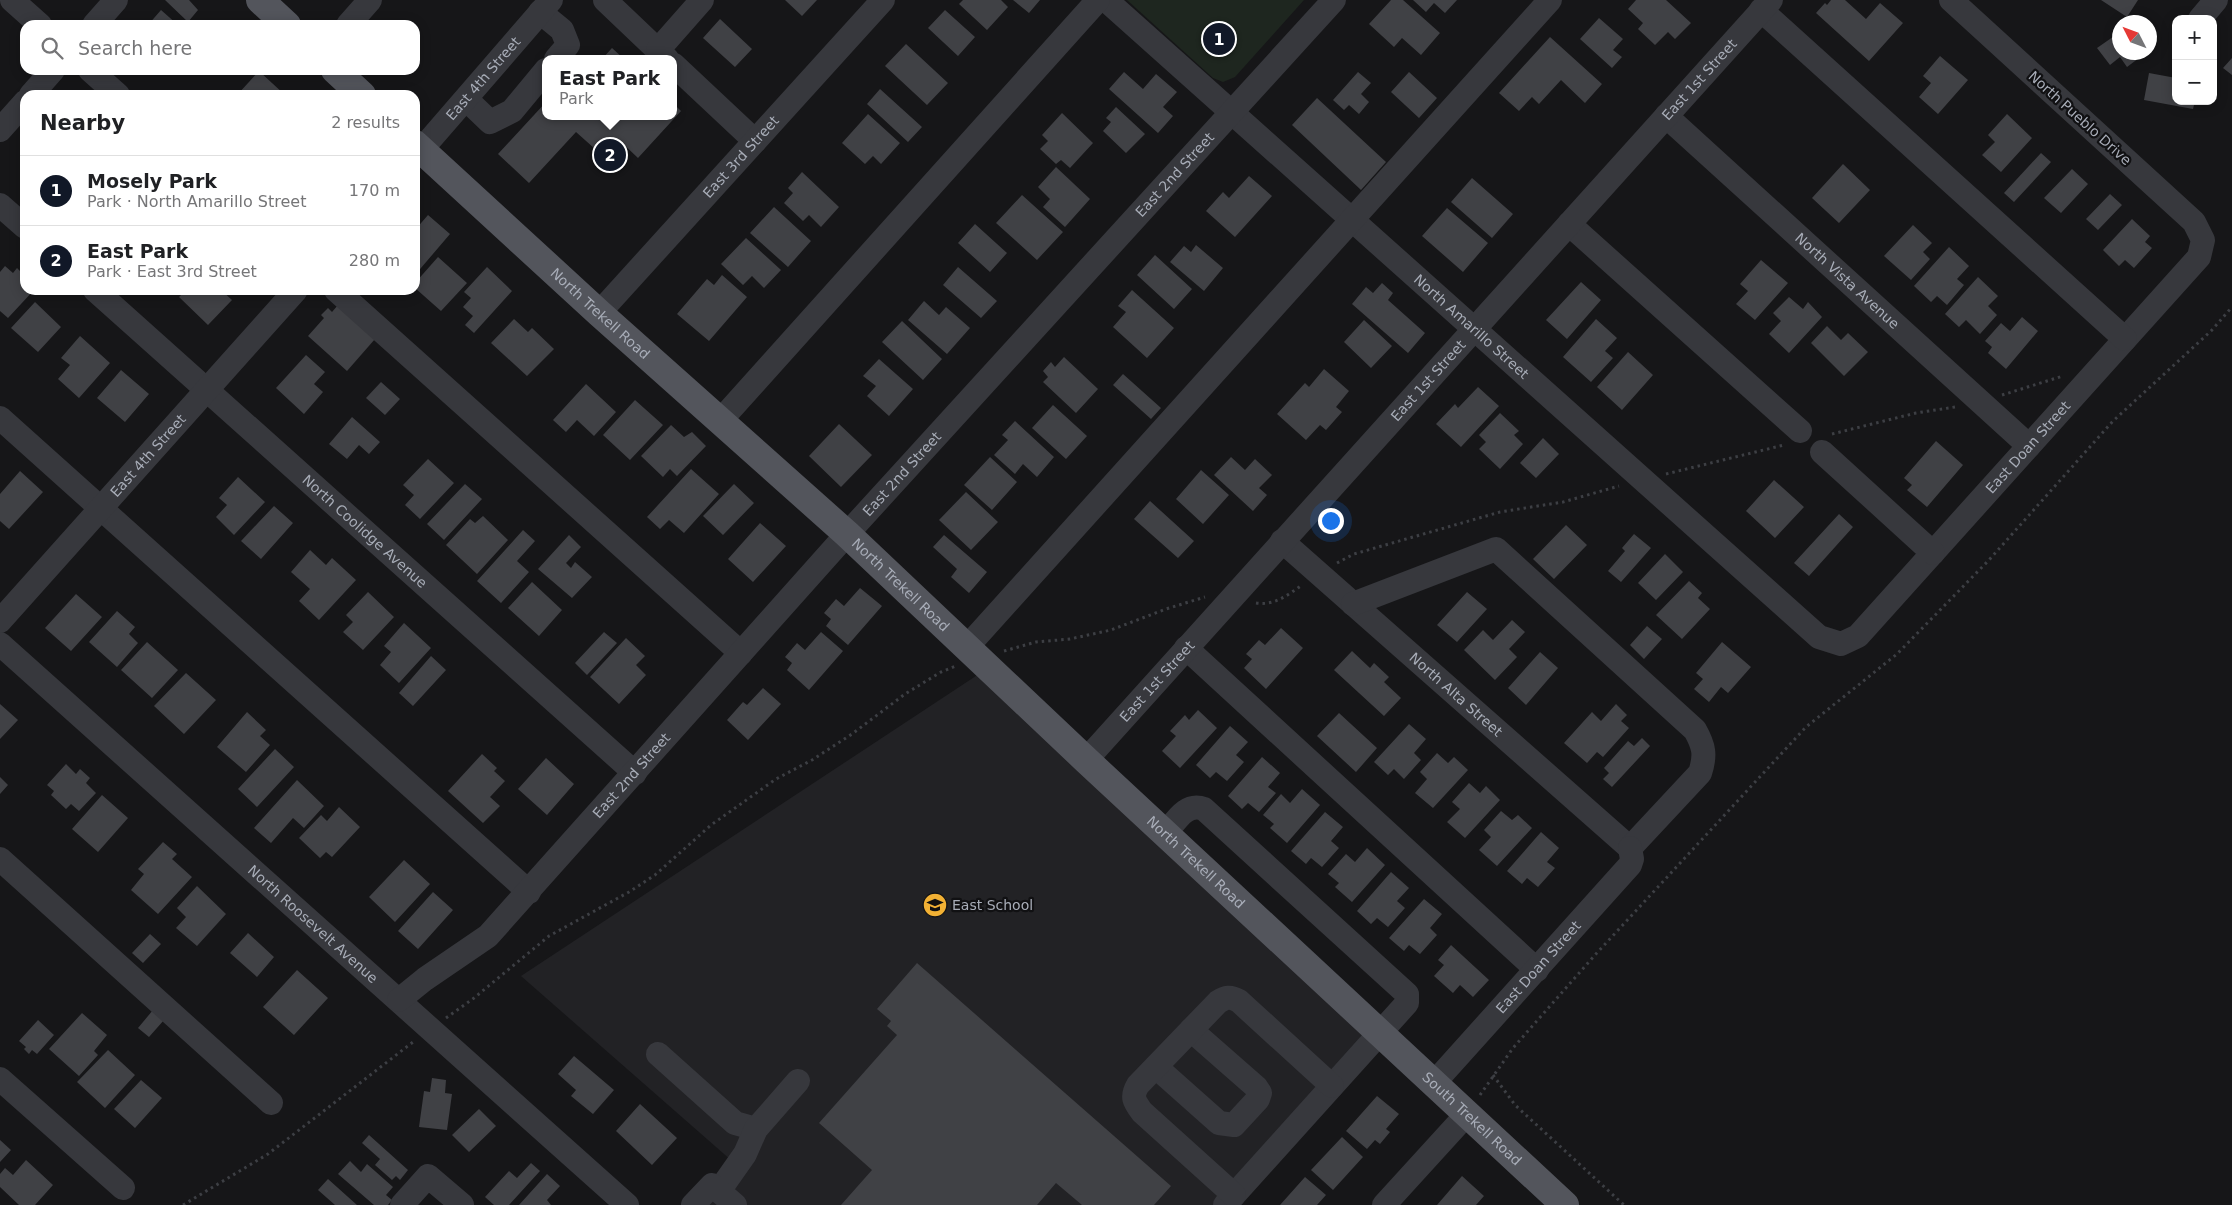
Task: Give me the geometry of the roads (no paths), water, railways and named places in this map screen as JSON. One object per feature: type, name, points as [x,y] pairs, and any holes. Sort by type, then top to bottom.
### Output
[{"type":"main road","points":[[260,0],[282,20]]},
{"type":"main road","points":[[340,75],[357,90]]},
{"type":"main road","name":"North Trekell Road","points":[[420,153],[847,534],[1165,834],[1380,1032]]},
{"type":"main road","name":"South Trekell Road","points":[[1380,1032],[1466,1114],[1551,1201]]},
{"type":"street","points":[[12,0],[34,20]]},
{"type":"street","points":[[98,20],[116,0]]},
{"type":"street","points":[[352,20],[370,0]]},
{"type":"street","points":[[605,0],[663,55]]},
{"type":"street","points":[[668,55],[702,0]]},
{"type":"street","name":"East 3rd Street","points":[[599,314],[883,0]]},
{"type":"street","name":"East 2nd Street","points":[[398,1000],[488,936],[847,534],[1334,0]]},
{"type":"street","points":[[973,653],[1351,219],[1550,0]]},
{"type":"street","name":"North Pueblo Drive","points":[[1951,0],[2194,222],[2203,240]]},
{"type":"street","points":[[2203,15],[2216,0]]},
{"type":"street","points":[[720,421],[1106,1]]},
{"type":"street","name":"North Amarillo Street","points":[[1106,1],[1820,637],[1841,644]]},
{"type":"street","points":[[1766,5],[2125,339]]},
{"type":"street","name":"East 1st Street","points":[[1086,760],[1766,5]]},
{"type":"street","points":[[545,6],[562,30],[568,45],[559,55]]},
{"type":"street","name":"East 4th Street","points":[[420,147],[466,99],[545,6]]},
{"type":"street","points":[[677,68],[755,141]]},
{"type":"street","points":[[36,90],[49,75]]},
{"type":"street","points":[[96,75],[112,90]]},
{"type":"street","points":[[466,99],[490,122],[512,111],[542,75]]},
{"type":"street","points":[[0,130],[20,108]]},
{"type":"street","name":"North Vista Avenue","points":[[1666,116],[2029,446]]},
{"type":"street","points":[[0,205],[20,223]]},
{"type":"street","points":[[1569,224],[1792,438]]},
{"type":"street","name":"East Doan Street","points":[[1841,644],[1858,636],[2199,257],[2203,240]]},
{"type":"street","name":"North Coolidge Avenue","points":[[101,295],[635,773]]},
{"type":"street","name":"East 4th Street","points":[[0,621],[292,295]]},
{"type":"street","points":[[342,295],[741,653]]},
{"type":"street","points":[[0,418],[529,892]]},
{"type":"street","points":[[1826,444],[1933,552]]},
{"type":"street","name":"North Alta Street","points":[[1282,541],[1630,848]]},
{"type":"street","points":[[1353,604],[1496,549],[1695,730],[1703,744],[1705,759],[1700,773],[1630,848]]},
{"type":"street","name":"North Roosevelt Avenue","points":[[0,644],[627,1205]]},
{"type":"street","points":[[1186,648],[1537,970]]},
{"type":"street","points":[[1165,834],[1188,809],[1196,806],[1204,809],[1398,984],[1406,994],[1406,1003],[1332,1086],[1229,1200],[1142,1112],[1133,1100],[1132,1095],[1138,1086],[1218,1002],[1226,997],[1232,997],[1239,1001],[1332,1086]]},
{"type":"street","name":"East Doan Street","points":[[1434,1083],[1630,865],[1632,859],[1630,848]]},
{"type":"street","points":[[0,859],[271,1103]]},
{"type":"street","points":[[1156,1067],[1219,1123],[1234,1125],[1258,1099],[1260,1094],[1256,1087],[1191,1030]]},
{"type":"street","points":[[658,1054],[735,1123],[756,1129]]},
{"type":"street","points":[[0,1079],[123,1188]]},
{"type":"street","points":[[693,1205],[712,1184],[727,1198],[756,1129],[798,1081]]},
{"type":"street","points":[[1384,1205],[1466,1114]]},
{"type":"street","points":[[402,1205],[428,1176],[462,1205]]},
{"type":"place","name":"Mosely Park","points":[[1219,39]]},
{"type":"place","name":"East Park","points":[[610,155]]},
{"type":"place","name":"East School","points":[[935,905]]}]
